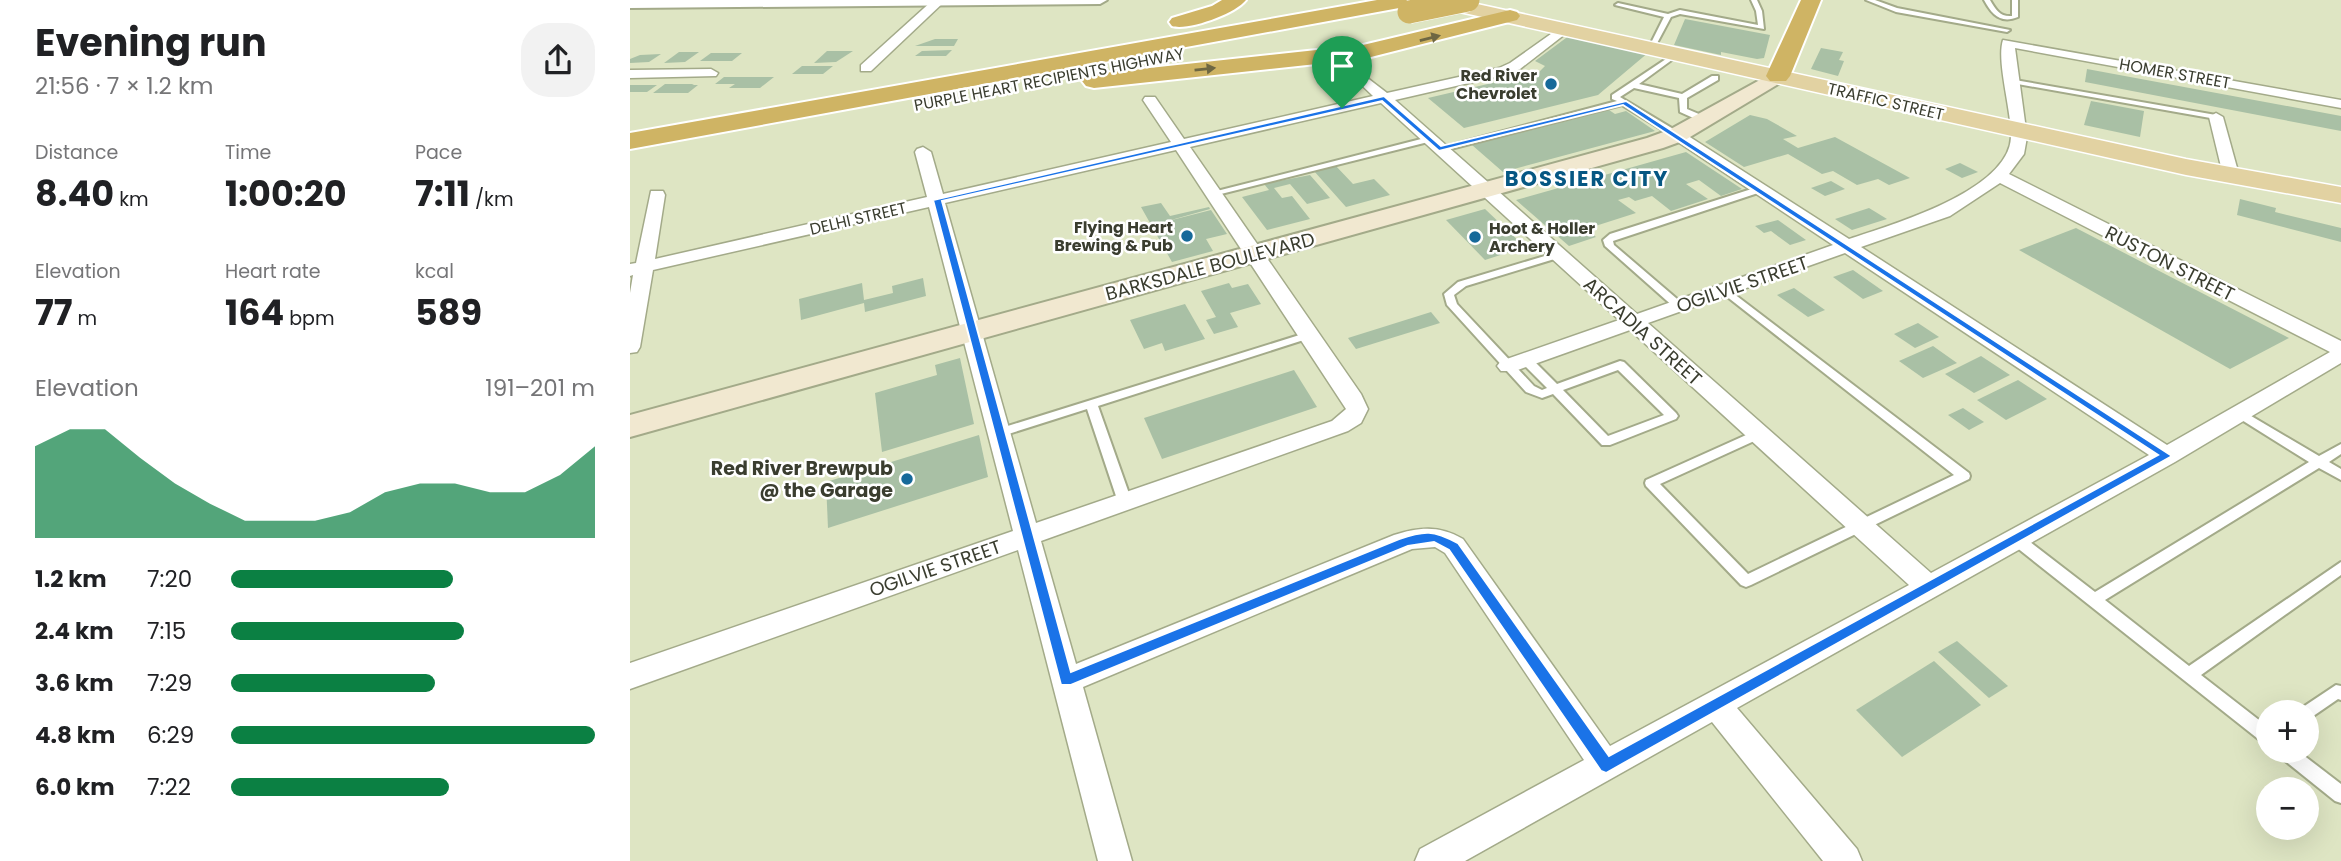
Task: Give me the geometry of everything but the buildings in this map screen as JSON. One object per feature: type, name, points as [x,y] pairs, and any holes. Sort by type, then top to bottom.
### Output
[{"type":"highway","name":"PURPLE HEART RECIPIENTS HIGHWAY","points":[[630,141],[1362,9],[1468,0]]},
{"type":"highway","points":[[814,108],[1189,20],[1232,1]]},
{"type":"highway","points":[[1778,76],[1807,3]]},
{"type":"highway","name":"PURPLE HEART RECIPIENTS HIGHWAY","points":[[630,156],[943,99],[1409,6]]},
{"type":"highway","points":[[943,99],[1363,52],[1510,16]]},
{"type":"main road","name":"TRAFFIC STREET","points":[[1433,0],[1566,28],[1655,41],[1678,53],[2017,131],[2231,176],[2341,195]]},
{"type":"main road","name":"BARKSDALE BOULEVARD","points":[[630,426],[1677,135],[1778,76]]},
{"type":"street","points":[[630,4],[1100,0]]},
{"type":"street","points":[[866,68],[939,1]]},
{"type":"street","name":"DELHI STREET","points":[[637,268],[1510,69],[1566,28]]},
{"type":"street","name":"OGILVIE STREET","points":[[1517,363],[1944,212],[1999,176],[2019,146],[2008,36]]},
{"type":"street","name":"HOMER STREET","points":[[2008,36],[2341,104]]},
{"type":"street","points":[[630,74],[711,73]]},
{"type":"street","name":"ARCADIA STREET","points":[[1357,74],[1930,587]]},
{"type":"street","points":[[1150,100],[1309,335]]},
{"type":"street","points":[[2216,117],[2231,176]]},
{"type":"street","points":[[1677,135],[2166,456]]},
{"type":"street","points":[[923,152],[973,331],[1025,537],[1115,861]]},
{"type":"street","name":"RUSTON STREET","points":[[1999,176],[2341,351]]},
{"type":"street","points":[[630,347],[637,268],[657,195]]},
{"type":"street","name":"OGILVIE STREET","points":[[630,676],[1340,426],[1356,414],[1353,399],[1309,335]]},
{"type":"street","points":[[1432,861],[1717,706],[2241,414],[2341,351]]},
{"type":"street","points":[[1066,681],[1403,542],[1420,537],[1436,537],[1454,546],[1606,766]]},
{"type":"street","points":[[1717,706],[1844,861]]},
{"type":"lane","points":[[1636,0],[1618,5],[1668,16],[1680,12],[1762,27],[1754,0]]},
{"type":"lane","points":[[1869,0],[1890,8],[2008,36],[2006,19]]},
{"type":"lane","points":[[1987,0],[1996,15],[2006,19],[2015,17],[2015,0]]},
{"type":"lane","points":[[1655,41],[1668,16]]},
{"type":"lane","points":[[1677,135],[1615,97],[1678,53]]},
{"type":"lane","points":[[1633,85],[1683,97],[1715,78]]},
{"type":"lane","points":[[2012,81],[2216,117]]},
{"type":"lane","points":[[1683,97],[1683,110],[1703,119]]},
{"type":"lane","points":[[1213,193],[1624,102]]},
{"type":"lane","points":[[1679,306],[1610,246],[1608,240],[1613,236],[1761,189]]},
{"type":"lane","points":[[1517,363],[1530,389],[1542,394],[1555,389],[1620,365],[1672,415],[1606,442],[1555,389],[1517,363],[1452,305],[1450,294],[1462,284],[1558,255]]},
{"type":"lane","points":[[1725,289],[1964,476],[1746,581],[1651,483],[1759,434]]},
{"type":"lane","points":[[999,433],[1309,335]]},
{"type":"lane","points":[[1091,404],[1125,502]]},
{"type":"lane","points":[[2241,414],[2340,472]]},
{"type":"lane","points":[[2094,600],[2341,447]]},
{"type":"lane","points":[[2016,539],[2256,728]]},
{"type":"lane","points":[[2189,675],[2341,568]]},
{"type":"lane","points":[[2319,704],[2336,692],[2341,693]]},
{"type":"lane","points":[[2300,763],[2341,795]]},
{"type":"place","name":"Red River Chevrolet","points":[[1551,84]]},
{"type":"place","name":"Flying Heart Brewing & Pub","points":[[1187,236]]},
{"type":"place","name":"Hoot & Holler Archery","points":[[1475,237]]},
{"type":"place","name":"Red River Brewpub @ the Garage","points":[[907,479]]},
{"type":"district","name":"BOSSIER CITY","points":[[1587,179]]},
{"type":"route","points":[[1384,98],[1439,149],[1624,102],[2166,456],[1606,766],[1454,546],[1430,536],[1403,542],[1066,681],[1025,537],[937,200],[1342,108],[1384,98]]}]
